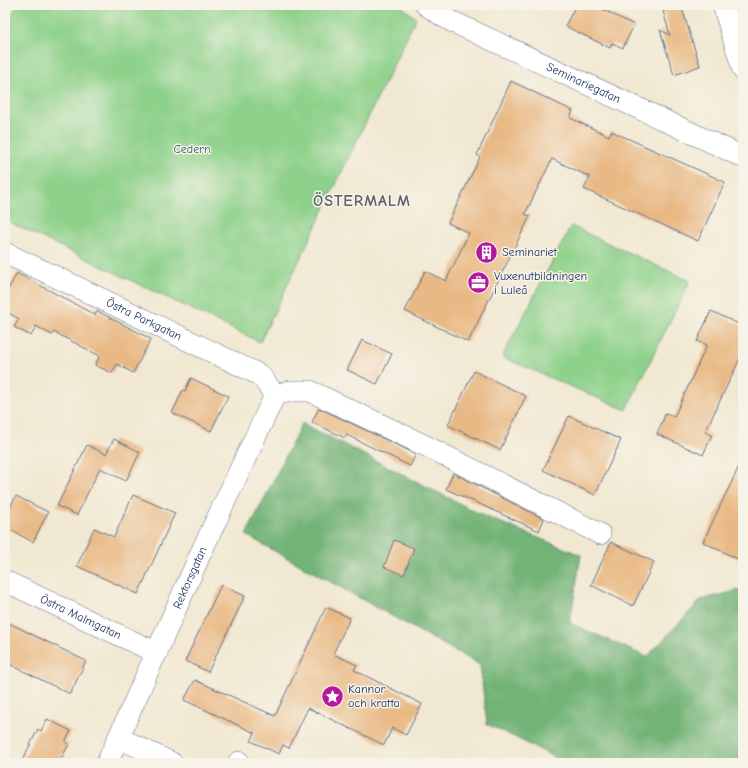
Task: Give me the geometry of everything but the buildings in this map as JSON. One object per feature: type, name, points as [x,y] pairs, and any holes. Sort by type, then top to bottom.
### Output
[{"type":"street","name":"Seminariegatan","points":[[426,5],[451,21],[743,157]]},
{"type":"street","points":[[723,5],[743,70]]},
{"type":"street","name":"Östra Parkgatan","points":[[5,253],[260,375],[276,395]]},
{"type":"street","points":[[276,395],[292,391],[310,391],[426,446],[600,534]]},
{"type":"street","name":"Rektorsgatan","points":[[107,763],[204,546],[276,395]]},
{"type":"street","name":"Östra Malmgatan","points":[[5,581],[157,653]]},
{"type":"street","points":[[119,738],[172,763]]},
{"type":"green space","name":"Cedern","points":[[17,5],[400,5],[416,18],[260,342],[5,220],[5,29]]},
{"type":"green space","points":[[571,226],[690,281],[626,410],[502,357]]},
{"type":"green space","points":[[302,423],[484,516],[581,555],[570,623],[647,657],[701,600],[743,589],[743,763],[561,763],[549,754],[487,724],[480,665],[246,535]]},
{"type":"place","name":"Seminariet","points":[[486,252]]},
{"type":"place","name":"Vuxenutbildningen i Luleå","points":[[479,283]]},
{"type":"place","name":"Kannor och kratta","points":[[333,696]]},
{"type":"district","name":"ÖSTERMALM","points":[[362,201]]}]
